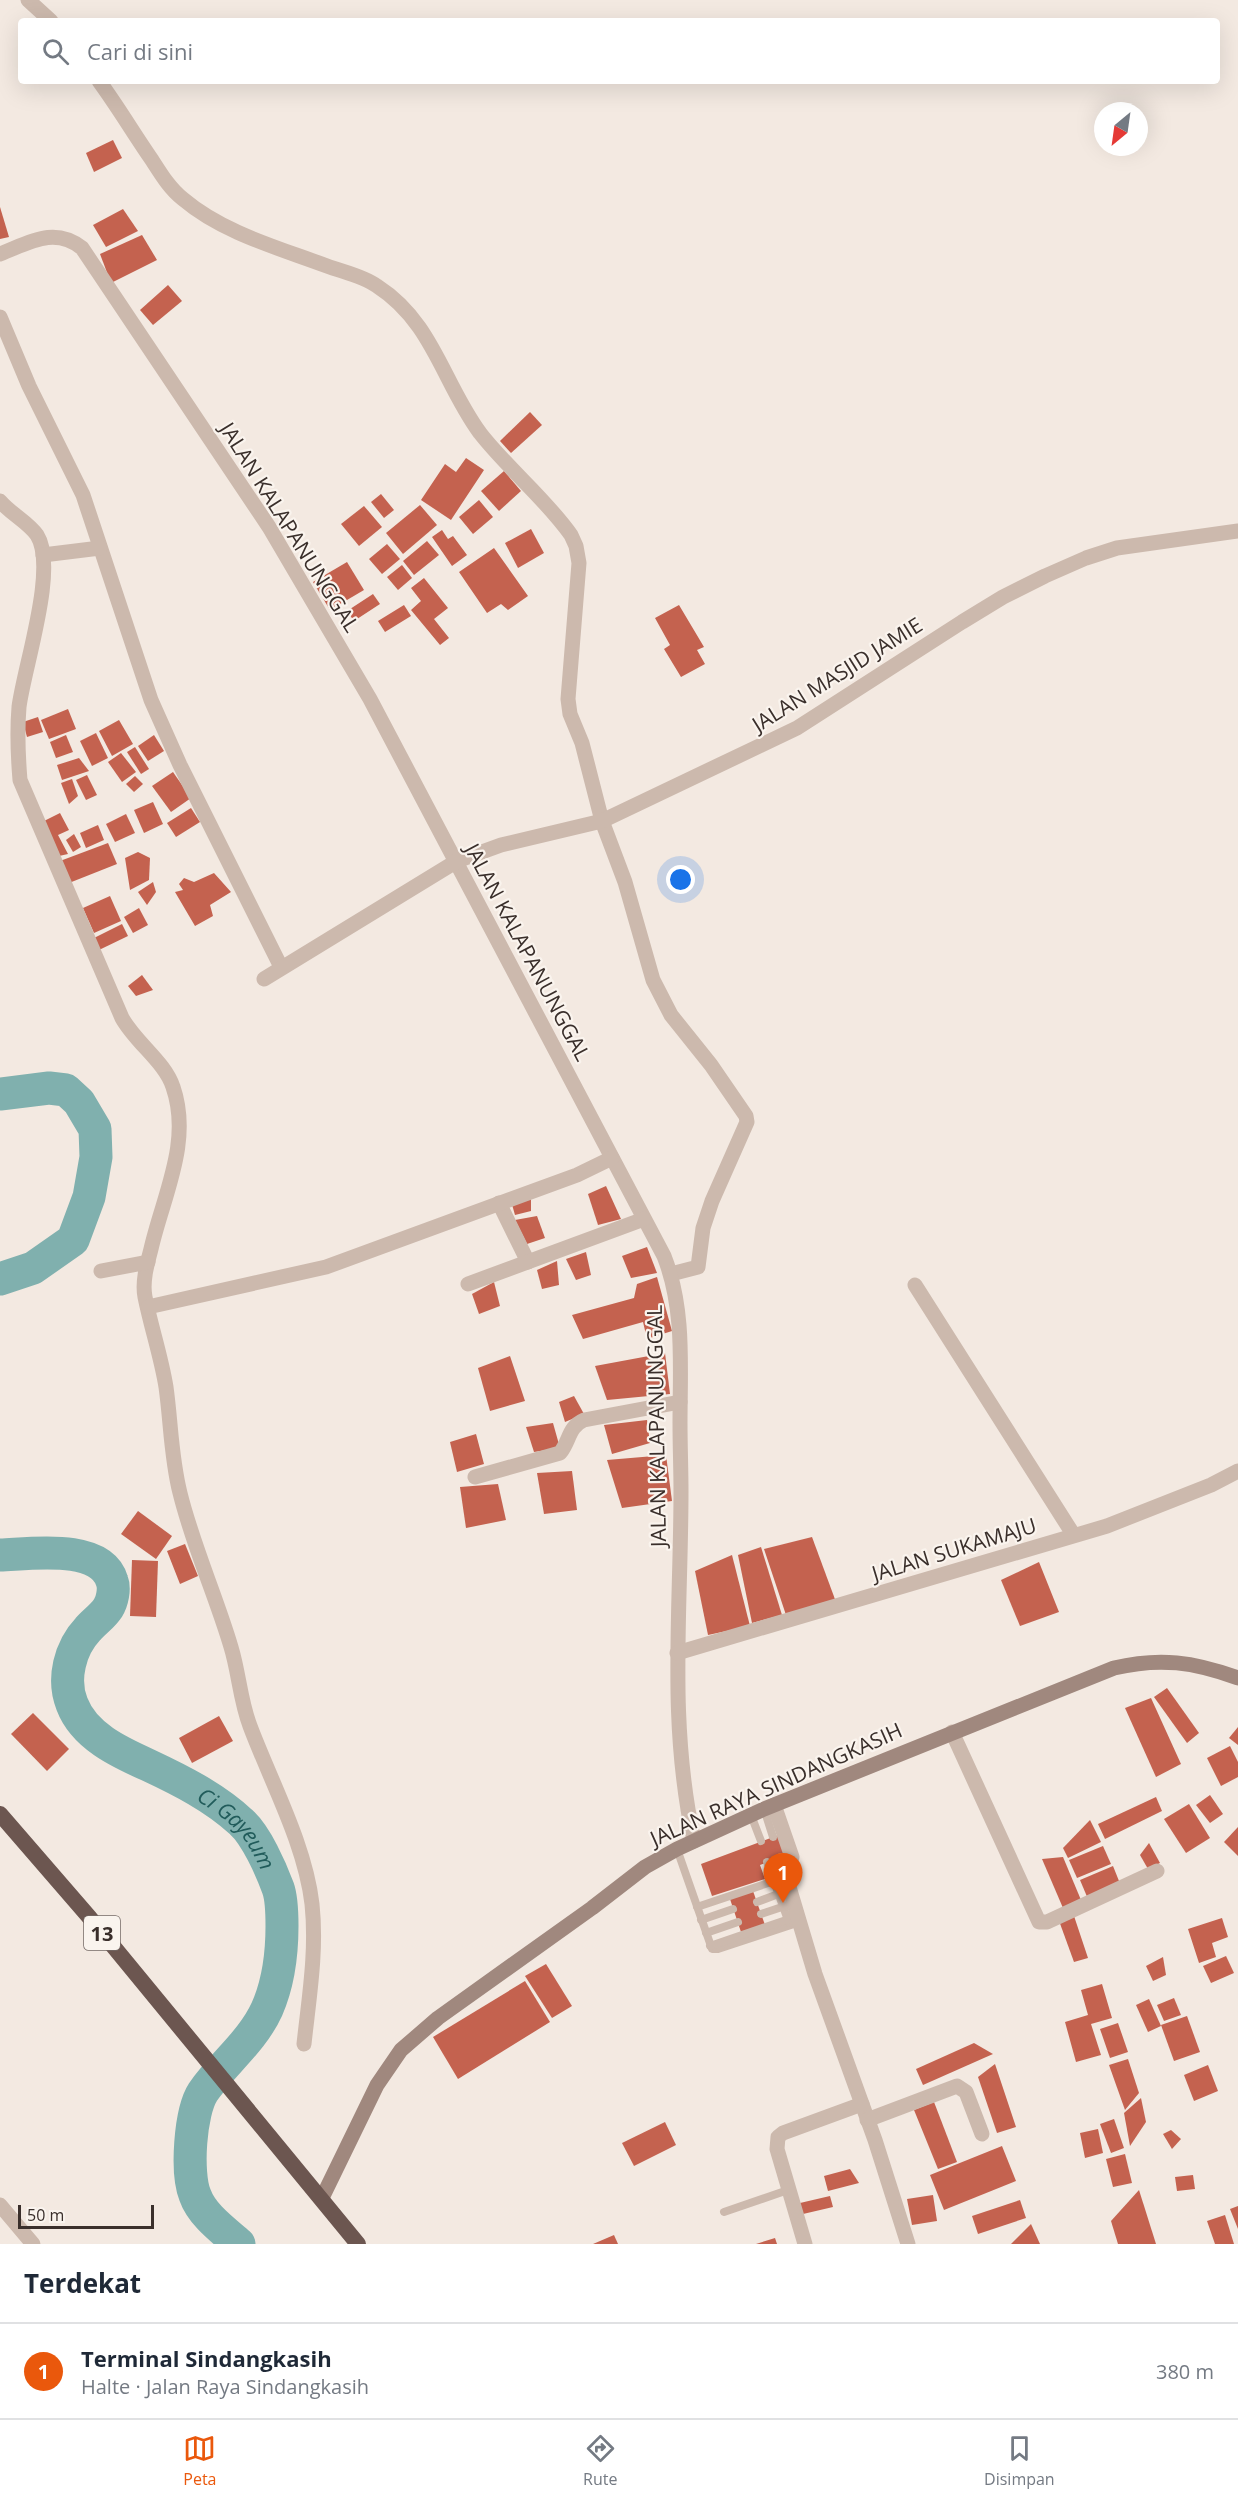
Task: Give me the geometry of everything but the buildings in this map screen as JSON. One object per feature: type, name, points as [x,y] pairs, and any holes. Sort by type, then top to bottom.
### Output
[{"type":"highway","name":"13","points":[[0,1814],[358,2244]]},
{"type":"main road","name":"JALAN RAYA SINDANGKASIH","points":[[322,2198],[377,2085],[391,2063],[417,2034],[592,1908],[617,1887],[677,1849],[763,1810],[1114,1668],[1134,1663],[1174,1661],[1238,1678]]},
{"type":"street","points":[[28,0],[48,18]]},
{"type":"street","points":[[101,84],[165,179],[181,198],[195,209],[268,244],[377,285],[405,309],[421,327],[437,353],[463,406],[481,434],[562,522],[571,535],[579,563],[568,699],[570,714],[582,743],[602,821],[625,882],[654,980],[664,1003],[746,1116],[746,1128],[712,1201],[703,1228],[694,1270],[671,1274]]},
{"type":"street","name":"JALAN KALAPANUNGGAL","points":[[0,254],[34,240],[58,236],[67,238],[81,248],[269,527],[370,699],[457,861],[671,1274],[680,1341],[678,1739],[694,1841]]},
{"type":"street","points":[[0,317],[29,386],[83,495],[150,700],[281,967]]},
{"type":"street","points":[[0,501],[37,536],[48,554],[20,706],[18,741],[20,780],[122,1018],[135,1039],[157,1061],[173,1085],[180,1127],[179,1146],[148,1262],[144,1290],[161,1359],[170,1442],[180,1492],[231,1647],[247,1717],[303,1861],[312,1903],[314,1950],[304,2044]]},
{"type":"street","name":"JALAN MASJID JAMIE","points":[[264,979],[457,861],[501,844],[602,821],[797,728],[962,621],[1045,576],[1117,548],[1238,531]]},
{"type":"street","points":[[48,554],[100,548]]},
{"type":"street","points":[[148,1307],[326,1268],[577,1175],[612,1158]]},
{"type":"street","points":[[499,1203],[528,1262]]},
{"type":"street","points":[[468,1284],[644,1219]]},
{"type":"street","points":[[101,1271],[148,1262]]},
{"type":"street","points":[[915,1285],[1073,1534]]},
{"type":"street","points":[[475,1477],[560,1453],[566,1447],[575,1423],[680,1402]]},
{"type":"street","name":"JALAN SUKAMAJU","points":[[677,1653],[832,1609],[1073,1534],[1107,1526],[1238,1471]]},
{"type":"street","points":[[952,1732],[1039,1922],[1047,1922],[1157,1871]]},
{"type":"street","points":[[763,1810],[792,1857],[788,1903],[862,2104],[908,2244]]},
{"type":"street","points":[[867,2120],[957,2086],[966,2092],[982,2134]]},
{"type":"street","points":[[806,2244],[777,2149],[778,2137],[783,2133],[862,2104]]},
{"type":"street","points":[[0,2205],[33,2244]]},
{"type":"lane","points":[[763,1810],[773,1837]]},
{"type":"lane","points":[[761,1841],[763,1810]]},
{"type":"lane","points":[[677,1849],[710,1946],[718,1949],[788,1903]]},
{"type":"lane","points":[[781,1857],[788,1903]]},
{"type":"lane","points":[[767,1862],[788,1903]]},
{"type":"lane","points":[[757,1902],[788,1903]]},
{"type":"lane","points":[[697,1907],[788,1903]]},
{"type":"lane","points":[[761,1914],[788,1903]]},
{"type":"lane","points":[[701,1920],[734,1909]]},
{"type":"lane","points":[[706,1933],[738,1922]]},
{"type":"lane","points":[[724,2212],[788,2190]]},
{"type":"waterway","name":"Ci Gayeum","points":[[0,1094],[49,1088],[66,1090],[79,1102],[95,1129],[96,1157],[89,1197],[73,1240],[33,1268],[0,1279]]},
{"type":"waterway","name":"Ci Gayeum","points":[[0,1555],[63,1553],[94,1561],[105,1569],[113,1584],[111,1602],[106,1611],[90,1626],[72,1654],[68,1674],[72,1704],[85,1725],[104,1742],[196,1790],[231,1813],[252,1835],[278,1888],[282,1912],[281,1947],[277,1979],[271,1999],[253,2032],[203,2092],[192,2128],[190,2158],[195,2195],[208,2216],[239,2244]]},
{"type":"place","name":"Terminal Sindangkasih","points":[[783,1903]]}]
